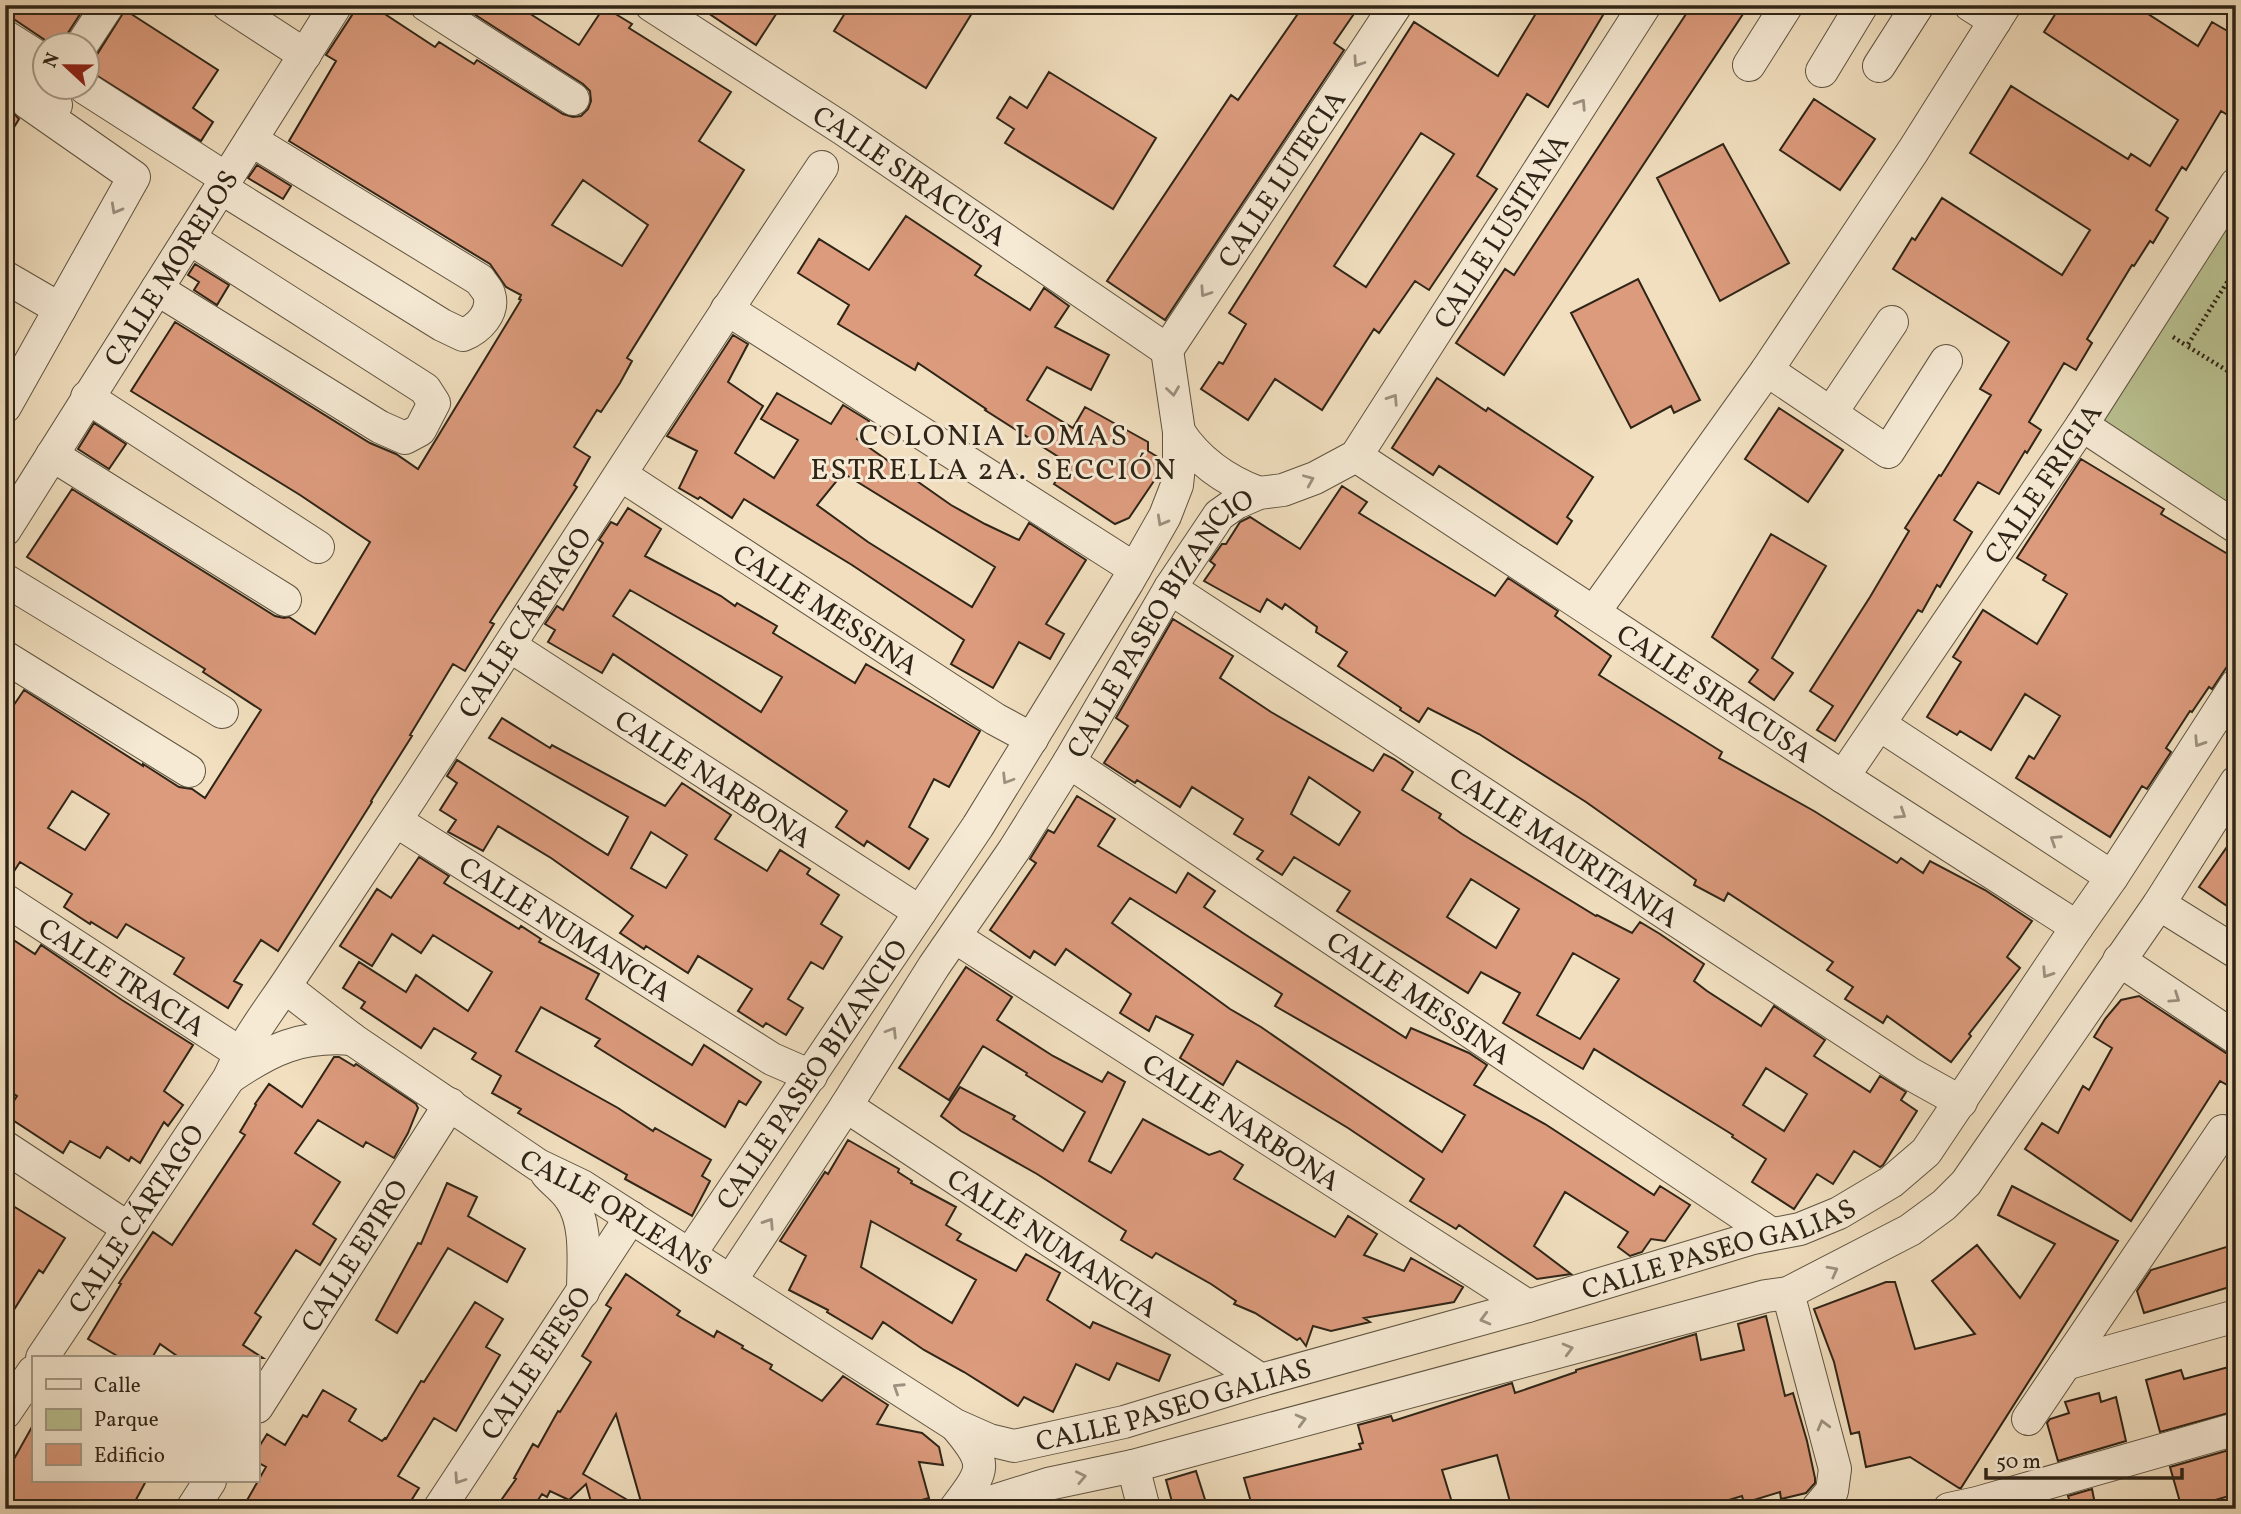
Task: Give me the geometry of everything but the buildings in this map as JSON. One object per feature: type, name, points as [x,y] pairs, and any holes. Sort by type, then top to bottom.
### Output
[{"type":"street","points":[[91,32],[108,5]]},
{"type":"street","points":[[228,5],[305,55]]},
{"type":"street","name":"CALLE MORELOS","points":[[5,530],[336,5]]},
{"type":"street","points":[[426,5],[573,99]]},
{"type":"street","name":"CALLE SIRACUSA","points":[[651,5],[843,130],[1167,350]]},
{"type":"street","name":"CALLE LUTECIA","points":[[1167,350],[1396,5]]},
{"type":"street","name":"CALLE LUSITANA","points":[[1356,456],[1645,5]]},
{"type":"street","points":[[1749,65],[1787,5]]},
{"type":"street","points":[[1822,71],[1863,5]]},
{"type":"street","points":[[1879,66],[1918,5]]},
{"type":"street","points":[[1594,612],[1767,370],[1913,151],[1990,11]]},
{"type":"street","points":[[5,36],[32,53]]},
{"type":"street","points":[[5,72],[120,146],[134,160],[134,177],[5,407]]},
{"type":"street","points":[[102,100],[442,325],[463,335],[476,330],[490,309],[489,295],[480,279],[251,140]]},
{"type":"street","points":[[28,103],[134,177]]},
{"type":"street","name":"CALLE CÁRTAGO","points":[[43,1356],[235,1065],[261,1018],[285,987],[396,821],[821,167]]},
{"type":"street","name":"CALLE FRIGIA","points":[[1843,777],[2082,425],[2236,184]]},
{"type":"street","points":[[157,289],[380,427],[405,438],[420,430],[434,403],[425,389],[189,238]]},
{"type":"street","points":[[7,282],[60,309]]},
{"type":"street","points":[[727,309],[1135,569]]},
{"type":"street","points":[[1831,413],[1892,322]]},
{"type":"street","name":"CALLE PASEO BIZANCIO","points":[[690,1254],[978,826],[1135,569],[1173,501],[1177,485],[1179,432],[1167,350]]},
{"type":"street","points":[[1767,370],[1888,452],[1946,360]]},
{"type":"street","points":[[87,397],[318,547]]},
{"type":"street","points":[[2082,425],[2236,527]]},
{"type":"street","points":[[1179,432],[1192,450],[1221,474],[1259,493]]},
{"type":"street","points":[[52,455],[285,600]]},
{"type":"street","name":"CALLE SIRACUSA","points":[[1356,456],[1843,777],[2077,927]]},
{"type":"street","name":"CALLE PASEO BIZANCIO","points":[[731,1280],[846,1106],[934,966],[1014,850],[1069,762],[1170,588],[1219,515],[1236,503],[1259,493],[1283,490],[1315,478],[1356,456]]},
{"type":"street","name":"CALLE MESSINA","points":[[621,475],[984,711],[1032,739]]},
{"type":"street","points":[[5,580],[222,712]]},
{"type":"street","name":"CALLE MAURITANIA","points":[[1170,588],[1909,1073],[1961,1102]]},
{"type":"street","name":"CALLE NARBONA","points":[[510,646],[919,912]]},
{"type":"street","points":[[5,657],[189,771]]},
{"type":"street","name":"CALLE PASEO GALIAS","points":[[955,1425],[989,1440],[1014,1446],[1124,1422],[1261,1380],[1528,1307],[1770,1233],[1800,1229],[1839,1213],[1891,1182],[1926,1152],[2112,877],[2236,684]]},
{"type":"street","points":[[1880,725],[2112,877]]},
{"type":"street","name":"CALLE MESSINA","points":[[1069,762],[1770,1233]]},
{"type":"street","name":"CALLE PASEO GALIAS","points":[[968,1509],[1048,1484],[1133,1466],[1766,1296],[1788,1293],[1910,1230],[1944,1205],[1966,1183],[2159,904],[2236,782]]},
{"type":"street","name":"CALLE NUMANCIA","points":[[396,821],[772,1059],[811,1076]]},
{"type":"street","points":[[978,826],[1014,850]]},
{"type":"street","name":"CALLE TRACIA","points":[[5,900],[235,1065]]},
{"type":"street","points":[[2159,904],[2236,952]]},
{"type":"street","name":"CALLE NARBONA","points":[[955,937],[1528,1307]]},
{"type":"street","points":[[2119,960],[2236,1038]]},
{"type":"street","name":"CALLE ORLEANS","points":[[285,987],[352,1039],[538,1165],[582,1186],[955,1425]]},
{"type":"street","name":"CALLE CÁRTAGO","points":[[235,1065],[252,1062],[290,1044],[328,1037],[352,1039]]},
{"type":"street","name":"CALLE EPIRO","points":[[259,1403],[450,1104]]},
{"type":"street","name":"CALLE NUMANCIA","points":[[846,1106],[1261,1380]]},
{"type":"street","points":[[2028,1419],[2231,1126]]},
{"type":"street","points":[[5,1147],[128,1228]]},
{"type":"street","points":[[1926,1152],[1966,1183]]},
{"type":"street","points":[[538,1165],[571,1199],[579,1220],[583,1292]]},
{"type":"street","points":[[1891,1182],[1908,1193],[1914,1211],[1910,1230]]},
{"type":"street","name":"CALLE EFESO","points":[[439,1509],[631,1217]]},
{"type":"street","points":[[1788,1293],[1835,1469],[1825,1500]]},
{"type":"street","points":[[2064,1364],[2236,1316]]},
{"type":"street","points":[[9,1401],[32,1373]]},
{"type":"street","points":[[955,1425],[975,1449],[980,1462],[972,1485],[956,1509]]},
{"type":"street","points":[[1949,1509],[2236,1429]]},
{"type":"street","points":[[1036,1441],[1048,1484]]},
{"type":"street","points":[[1133,1466],[1144,1509]]},
{"type":"street","points":[[192,1509],[209,1482]]},
{"type":"path","points":[[2236,268],[2187,345],[2236,376]]},
{"type":"green space","points":[[2236,199],[2236,508],[2097,420]]},
{"type":"district","name":"COLONIA LOMAS ESTRELLA 2A. SECCIÓN","points":[[994,452]]}]
